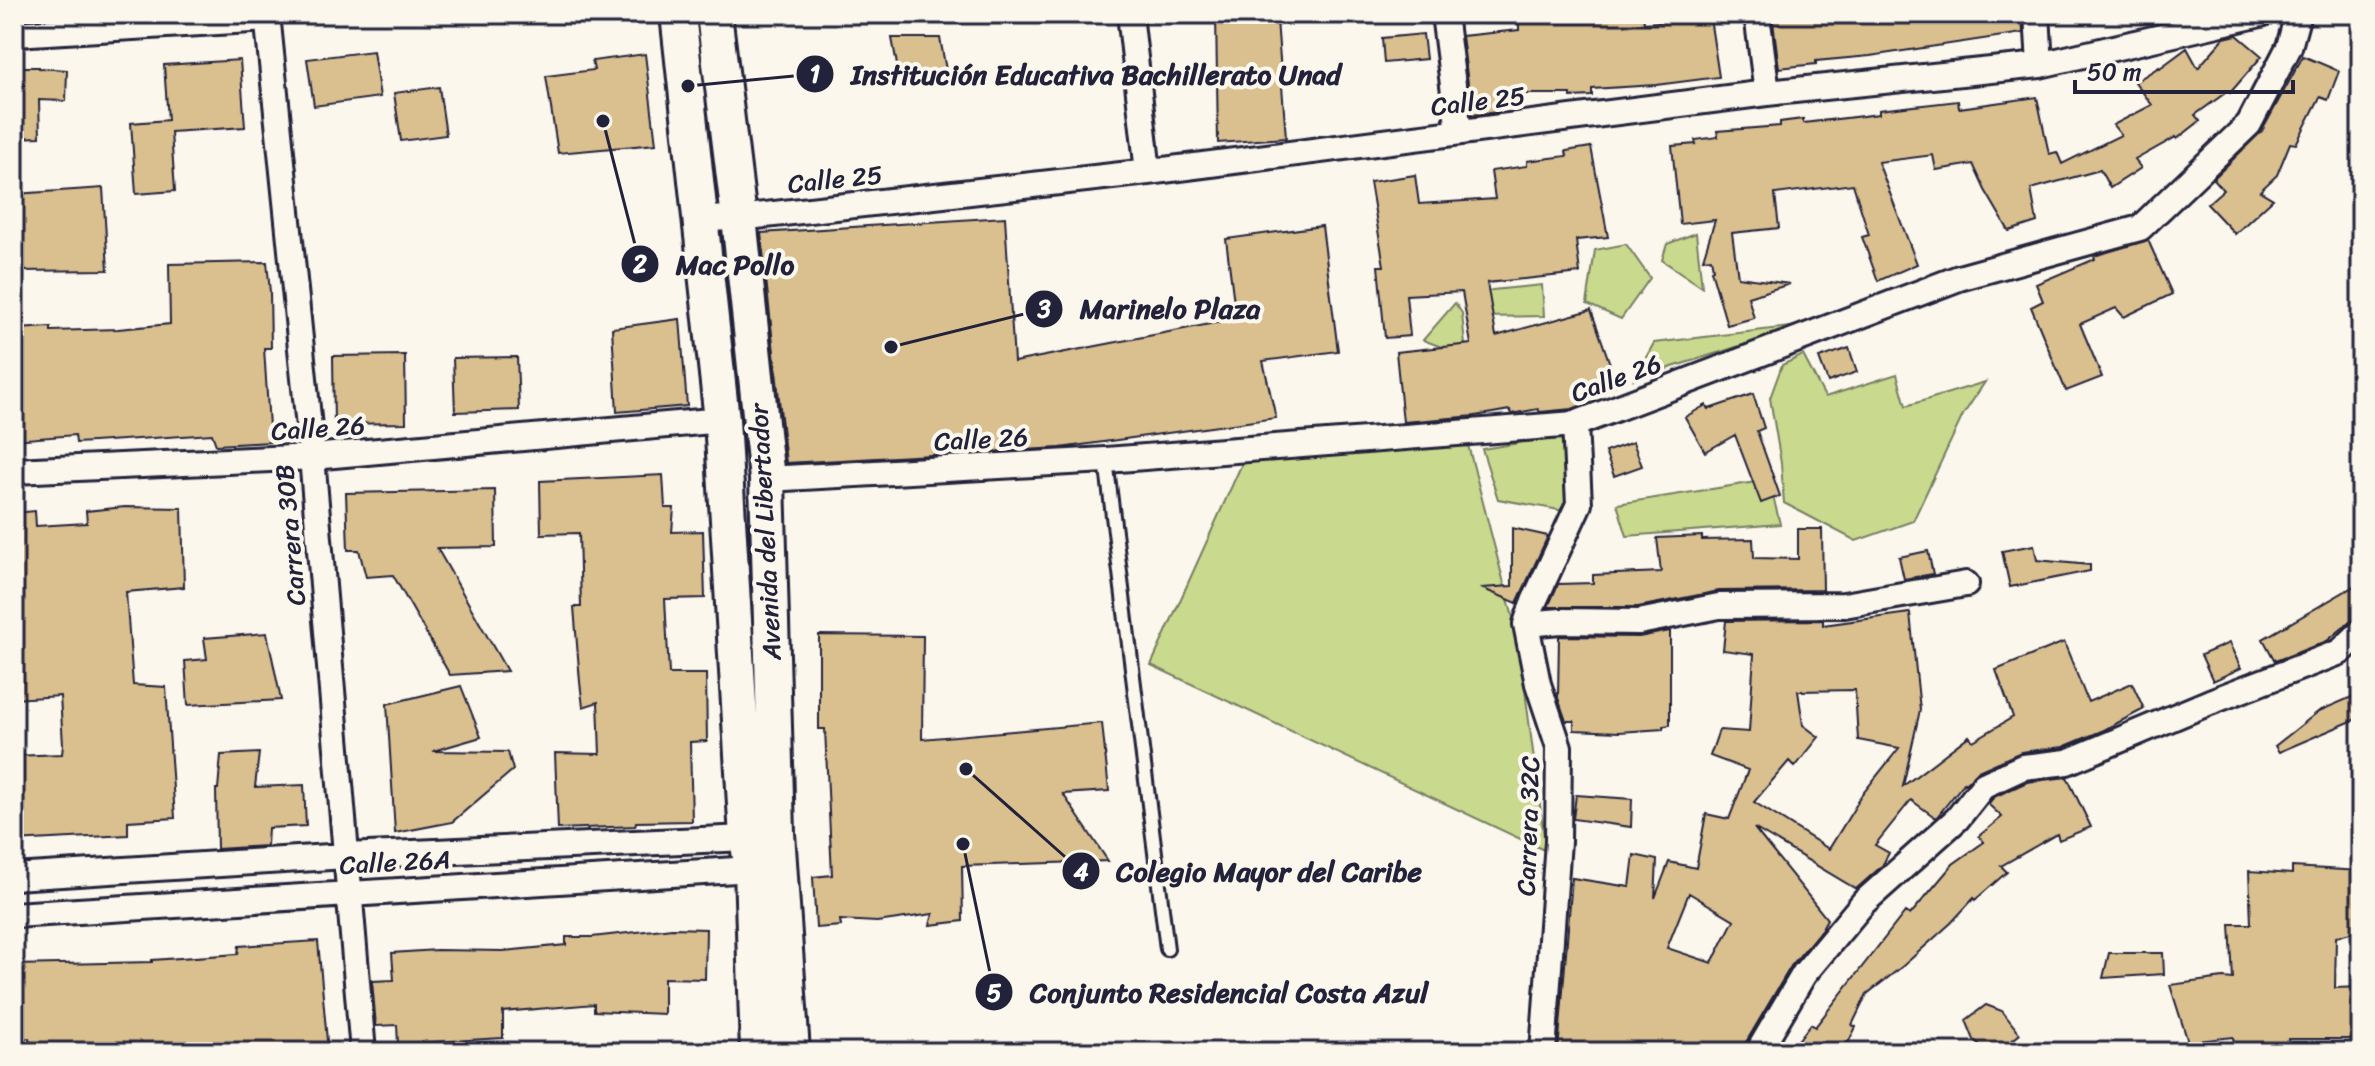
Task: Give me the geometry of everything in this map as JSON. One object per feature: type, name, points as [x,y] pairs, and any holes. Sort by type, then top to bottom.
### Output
[{"type":"main road","name":"Avenida del Libertador","points":[[678,14],[764,850],[792,1052]]},
{"type":"main road","name":"Avenida del Libertador","points":[[714,14],[767,479],[764,850],[758,1052]]},
{"type":"street","points":[[1130,14],[1148,172]]},
{"type":"street","points":[[1444,14],[1459,132]]},
{"type":"street","points":[[1757,14],[1767,93]]},
{"type":"street","points":[[2037,14],[2040,65]]},
{"type":"street","name":"Calle 25","points":[[699,219],[739,218],[1148,172],[1767,93],[2040,65],[2261,14]]},
{"type":"street","name":"Calle 26","points":[[767,479],[1106,460],[1575,424],[1959,278],[2140,228],[2249,124],[2289,47],[2298,14]]},
{"type":"street","points":[[14,34],[267,16]]},
{"type":"street","name":"Carrera 30B","points":[[267,16],[312,457],[363,1052]]},
{"type":"street","name":"Calle 26","points":[[14,471],[312,457],[722,420]]},
{"type":"street","points":[[1575,424],[1579,504],[1526,624],[1639,622],[1719,606],[1844,605],[1966,584]]},
{"type":"street","name":"Carrera 32C","points":[[1526,624],[1538,684],[1559,747],[1558,841],[1543,1052]]},
{"type":"street","points":[[1758,1052],[1804,974],[1864,902],[1957,819],[1984,785],[2023,767],[2067,762],[2340,652],[2361,632]]},
{"type":"street","name":"Calle 26A","points":[[14,877],[346,856],[764,850]]},
{"type":"street","name":"Calle 26A","points":[[14,915],[349,893],[764,850]]},
{"type":"lane","points":[[1106,460],[1167,949]]},
{"type":"green space","points":[[1696,233],[1702,287],[1662,260],[1667,244]]},
{"type":"green space","points":[[1626,244],[1650,278],[1621,319],[1587,304],[1595,250]]},
{"type":"green space","points":[[1542,285],[1544,316],[1476,317],[1470,296],[1492,290]]},
{"type":"green space","points":[[1455,303],[1462,313],[1466,356],[1423,340]]},
{"type":"green space","points":[[1807,325],[1634,379],[1654,343]]},
{"type":"green space","points":[[1803,355],[1825,397],[1897,374],[1906,406],[1985,382],[1963,415],[1913,521],[1856,541],[1784,503],[1770,398],[1782,365]]},
{"type":"green space","points":[[1564,436],[1565,511],[1498,499],[1482,449]]},
{"type":"green space","points":[[1468,445],[1518,637],[1546,851],[1151,665],[1244,459]]},
{"type":"green space","points":[[1769,480],[1780,524],[1627,536],[1617,504]]},
{"type":"building","points":[[1216,14],[1277,20],[1286,138],[1218,143]]},
{"type":"building","points":[[1519,14],[1643,14],[1644,23],[1710,18],[1719,77],[1592,89],[1592,96],[1497,94],[1499,112],[1472,115],[1462,36],[1519,30]]},
{"type":"building","points":[[1772,14],[2022,14],[2023,33],[1779,68]]},
{"type":"building","points":[[1423,34],[1426,59],[1384,63],[1382,38]]},
{"type":"building","points":[[2237,35],[2262,56],[2230,93],[2228,91],[2195,115],[2200,121],[2177,139],[2135,160],[2141,168],[2110,188],[2100,170],[2031,189],[2037,222],[2009,231],[1973,164],[1936,170],[1933,155],[1878,162],[1917,264],[1878,281],[1862,237],[1869,235],[1853,184],[1775,194],[1779,228],[1732,233],[1738,277],[1790,284],[1748,297],[1754,318],[1727,325],[1711,270],[1711,258],[1703,259],[1715,220],[1680,224],[1672,146],[1696,144],[1695,140],[1718,137],[1717,131],[1780,126],[1780,122],[1803,119],[1803,123],[1958,101],[1959,108],[2037,97],[2049,154],[2057,152],[2062,164],[2121,135],[2113,125],[2152,105],[2135,82],[2187,48],[2198,68],[2224,38]]},
{"type":"building","points":[[892,38],[940,38],[947,75],[900,81]]},
{"type":"building","points":[[373,51],[380,97],[314,106],[307,59]]},
{"type":"building","points":[[645,54],[656,144],[558,153],[546,76],[594,70],[592,61]]},
{"type":"building","points":[[2303,56],[2339,71],[2328,100],[2320,97],[2296,144],[2290,143],[2277,175],[2260,191],[2273,199],[2235,234],[2207,204],[2223,190],[2213,179],[2262,131]]},
{"type":"building","points":[[240,60],[245,127],[171,132],[175,191],[136,194],[131,123],[168,120],[164,65]]},
{"type":"building","points":[[15,67],[67,70],[66,101],[39,100],[40,137],[16,138]]},
{"type":"building","points":[[439,87],[446,135],[401,141],[394,93]]},
{"type":"building","points":[[1591,147],[1608,237],[1576,240],[1580,273],[1487,283],[1496,336],[1591,310],[1617,384],[1572,409],[1540,412],[1538,409],[1511,414],[1510,410],[1403,422],[1396,352],[1471,344],[1462,292],[1406,295],[1410,336],[1385,338],[1378,266],[1384,266],[1370,182],[1415,175],[1419,204],[1495,199],[1491,171],[1527,166],[1527,161],[1567,156],[1566,151]]},
{"type":"building","points":[[103,188],[108,270],[17,271],[15,194]]},
{"type":"building","points":[[1005,217],[1014,362],[1236,319],[1226,239],[1322,226],[1338,351],[1263,361],[1276,418],[1060,448],[786,463],[761,233]]},
{"type":"building","points":[[2148,240],[2172,294],[2124,317],[2116,308],[2080,324],[2102,377],[2066,391],[2031,307],[2043,301],[2036,284],[2095,259],[2094,256]]},
{"type":"building","points":[[267,262],[271,348],[264,348],[270,442],[216,445],[212,434],[76,443],[75,435],[14,440],[14,359],[21,359],[17,329],[118,329],[170,324],[169,264]]},
{"type":"building","points":[[680,319],[687,406],[617,412],[612,328]]},
{"type":"building","points":[[1849,348],[1857,372],[1828,382],[1819,358]]},
{"type":"building","points":[[405,355],[406,423],[334,424],[333,356]]},
{"type":"building","points":[[517,357],[519,410],[455,412],[453,358]]},
{"type":"building","points":[[1753,394],[1764,428],[1757,431],[1780,496],[1761,503],[1735,435],[1705,452],[1685,417],[1706,405],[1709,409]]},
{"type":"building","points":[[1633,442],[1642,466],[1614,476],[1605,452]]},
{"type":"building","points":[[663,475],[665,508],[674,508],[672,532],[703,531],[705,598],[665,599],[669,674],[706,674],[707,741],[690,742],[692,821],[558,829],[555,753],[600,754],[598,702],[583,707],[574,607],[581,607],[579,533],[541,534],[540,481]]},
{"type":"building","points":[[495,490],[496,547],[437,548],[507,671],[450,675],[393,575],[366,577],[359,550],[348,550],[346,493]]},
{"type":"building","points":[[125,507],[182,508],[184,587],[126,592],[133,685],[166,687],[175,818],[128,821],[128,835],[14,841],[14,756],[62,754],[63,745],[60,696],[14,699],[14,513],[35,511],[36,526],[87,523],[86,511]]},
{"type":"building","points":[[1512,528],[1548,536],[1517,603],[1481,588],[1512,586]]},
{"type":"building","points":[[1798,529],[1822,529],[1823,590],[1719,591],[1638,607],[1548,607],[1558,584],[1593,583],[1593,575],[1661,572],[1657,538],[1702,536],[1702,540],[1753,539],[1754,558],[1798,559]]},
{"type":"building","points":[[2034,545],[2037,560],[2090,565],[2090,571],[2010,587],[2002,551]]},
{"type":"building","points":[[1928,551],[1933,574],[1904,579],[1899,557]]},
{"type":"building","points":[[2361,582],[2359,617],[2327,641],[2275,661],[2263,639]]},
{"type":"building","points":[[1910,613],[1920,710],[1903,786],[1969,736],[1973,741],[2013,717],[1996,670],[2064,642],[2088,702],[2132,683],[2144,709],[2063,747],[2021,752],[1978,771],[1964,783],[1936,818],[1911,800],[1875,845],[1889,853],[1882,866],[1856,889],[1754,828],[1827,919],[1791,966],[1743,1052],[1558,1052],[1572,878],[1630,887],[1634,855],[1657,860],[1655,898],[1669,862],[1696,868],[1706,814],[1729,819],[1748,770],[1710,756],[1719,730],[1749,732],[1754,654],[1723,650],[1726,621],[1823,620],[1823,625]],"holes":[[[1855,690],[1858,740],[1899,748],[1857,801],[1829,849],[1754,802],[1789,761],[1795,767],[1819,737],[1803,725],[1798,691]],[[1689,893],[1734,920],[1712,963],[1667,948]]]},
{"type":"building","points":[[1670,631],[1670,725],[1663,726],[1663,729],[1619,732],[1574,730],[1574,721],[1566,721],[1558,698],[1559,636],[1639,637]]},
{"type":"building","points":[[267,633],[281,700],[188,705],[185,661],[207,659],[204,638]]},
{"type":"building","points":[[819,635],[923,636],[922,739],[1102,723],[1109,791],[1063,794],[1108,861],[962,866],[963,921],[930,925],[933,914],[877,922],[840,920],[841,926],[816,928],[813,877],[832,875],[825,729],[819,729]]},
{"type":"building","points":[[2229,643],[2241,668],[2213,681],[2201,655]]},
{"type":"building","points":[[461,686],[481,737],[433,751],[508,752],[513,770],[452,822],[395,833],[387,704]]},
{"type":"building","points":[[2361,693],[2361,717],[2279,752],[2275,746],[2319,711]]},
{"type":"building","points":[[259,753],[255,787],[304,785],[306,826],[268,828],[267,846],[217,849],[216,789],[221,755]]},
{"type":"building","points":[[2067,777],[2091,827],[2059,840],[2057,834],[2001,866],[2007,872],[1974,898],[1903,966],[1867,994],[1852,1025],[1856,1027],[1846,1047],[1853,1052],[1789,1052],[1811,1024],[1815,1027],[1905,912],[1910,915],[1953,864],[1984,842],[1979,836],[2002,817],[1988,804],[1994,797],[2027,782]]},
{"type":"building","points":[[1576,795],[1632,799],[1631,827],[1573,819]]},
{"type":"building","points":[[2292,867],[2361,871],[2361,930],[2336,937],[2335,988],[2361,987],[2361,1039],[2289,1039],[2287,1050],[2234,1044],[2233,1037],[2188,1042],[2170,985],[2233,979],[2230,924],[2251,924],[2249,871],[2292,874]]},
{"type":"building","points":[[672,928],[706,929],[705,979],[664,978],[664,1014],[594,1011],[594,1004],[503,1012],[503,1038],[398,1044],[397,1025],[376,1026],[372,981],[394,980],[392,953],[503,951],[566,945],[566,937]]},
{"type":"building","points":[[318,941],[328,1052],[157,1052],[157,1045],[30,1046],[29,1038],[14,1040],[14,965],[152,962],[238,954],[239,946]]},
{"type":"building","points":[[2109,953],[2163,953],[2164,974],[2103,978]]},
{"type":"building","points":[[1986,1005],[2002,1011],[2020,1034],[1998,1052],[1988,1052],[1974,1040],[1966,1020]]},
{"type":"place","name":"Institución Educativa Bachillerato Unad","points":[[688,86]]},
{"type":"place","name":"Mac Pollo","points":[[603,121]]},
{"type":"place","name":"Marinelo Plaza","points":[[891,347]]},
{"type":"place","name":"Colegio Mayor del Caribe","points":[[966,769]]},
{"type":"place","name":"Conjunto Residencial Costa Azul","points":[[963,844]]}]
